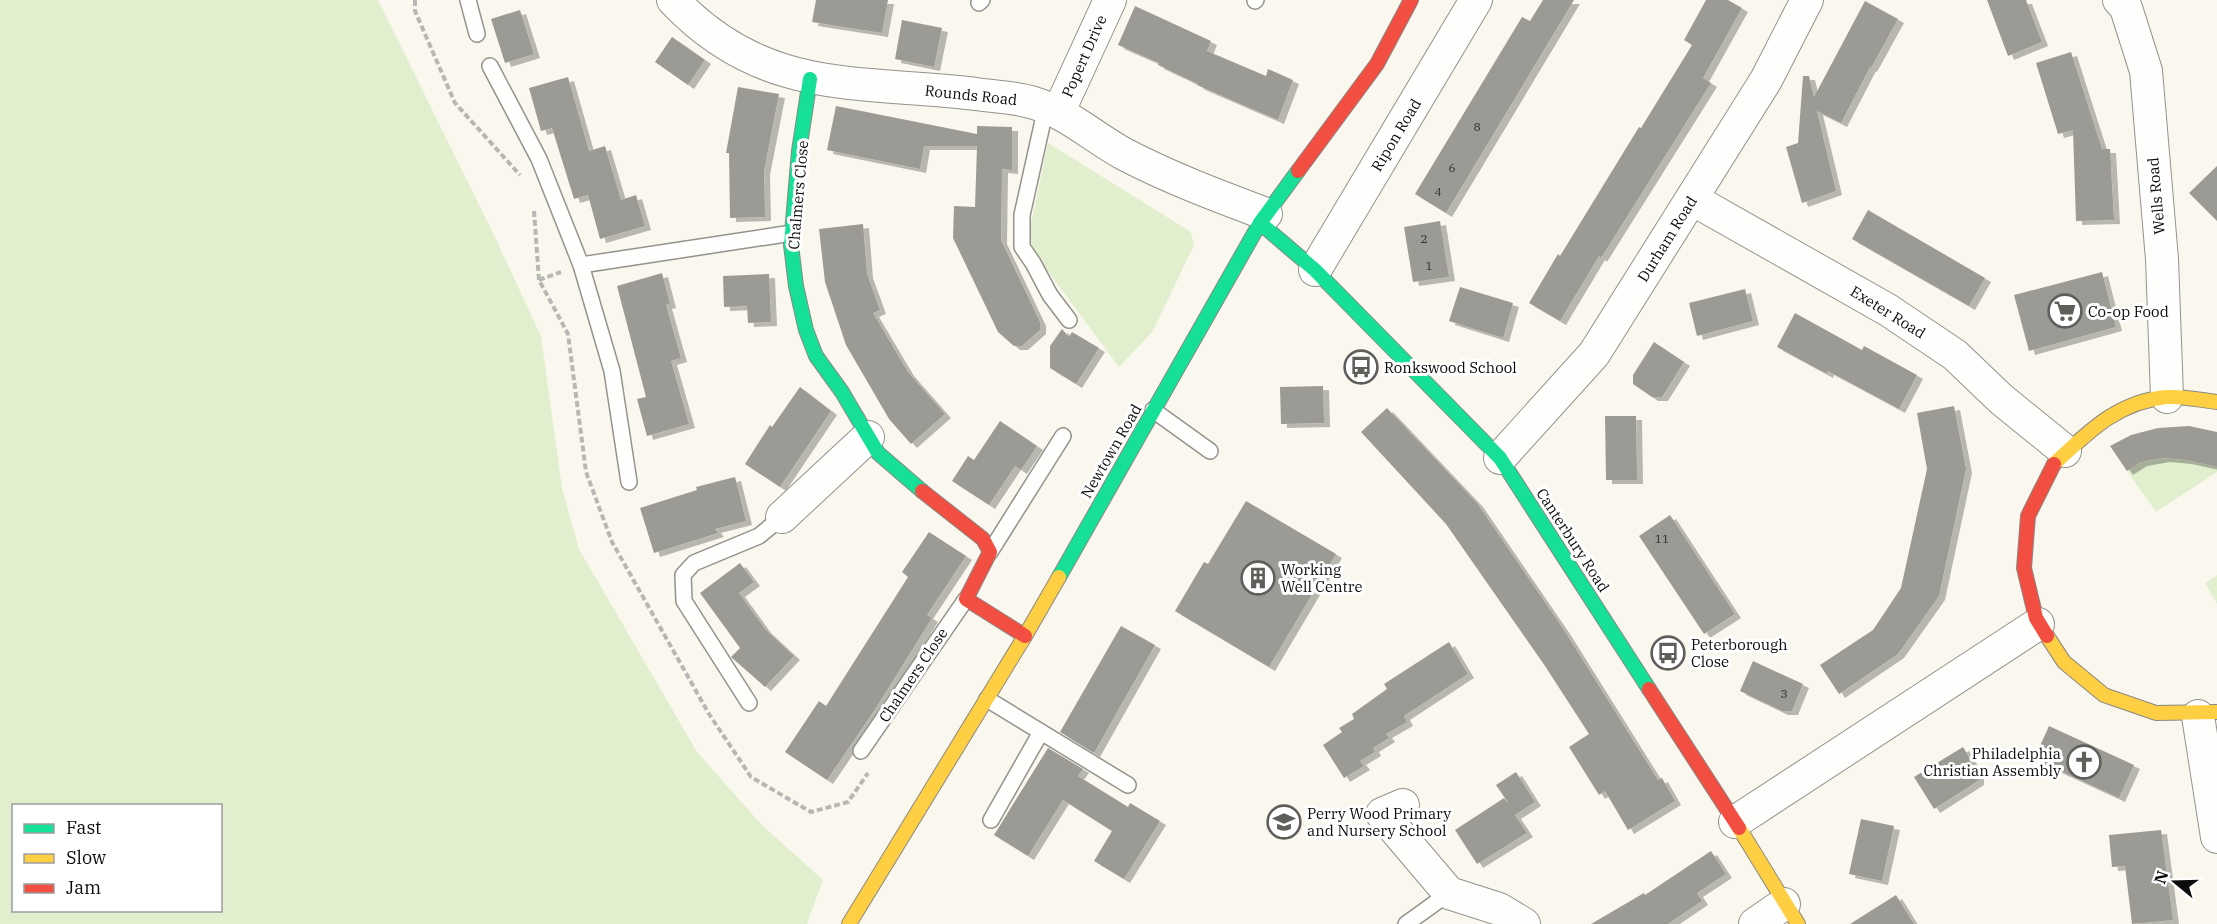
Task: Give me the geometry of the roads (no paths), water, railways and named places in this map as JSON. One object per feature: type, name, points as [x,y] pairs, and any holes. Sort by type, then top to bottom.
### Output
[{"type":"street","name":"Rounds Road","points":[[673,0],[721,42],[783,71],[810,79],[850,85],[958,92],[1032,102],[1052,109],[1108,145],[1154,170],[1263,219]]},
{"type":"street","name":"Newtown Road","points":[[849,924],[1025,636],[1263,219],[1377,64],[1411,0]]},
{"type":"street","name":"Ripon Road","points":[[1314,270],[1476,0]]},
{"type":"street","name":"Durham Road","points":[[1500,458],[1594,354],[1766,80],[1807,0]]},
{"type":"street","name":"Wells Road","points":[[2120,0],[2126,8],[2146,71],[2162,259],[2167,397]]},
{"type":"street","name":"Popert Drive","points":[[1052,109],[1102,3]]},
{"type":"street","name":"Chalmers Close","points":[[810,79],[799,152],[791,246],[796,286],[810,339],[816,356],[842,392],[878,453],[909,483],[961,525],[983,539],[990,552],[966,599]]},
{"type":"street","name":"Exeter Road","points":[[1692,199],[1888,310],[1955,355],[2001,399],[2065,451]]},
{"type":"street","name":"Canterbury Road","points":[[1263,219],[1500,458],[1735,822],[1791,914]]},
{"type":"street","points":[[2217,402],[2167,397],[2130,407],[2106,418],[2084,433],[2048,472],[2036,495],[2028,521],[2024,546],[2029,599],[2038,624],[2065,665],[2083,682],[2126,706],[2149,713],[2174,716],[2208,714],[2217,837]]},
{"type":"street","points":[[782,517],[868,438]]},
{"type":"street","points":[[966,599],[1025,636]]},
{"type":"street","points":[[1735,822],[2038,624]]},
{"type":"street","points":[[1403,805],[1382,814],[1449,893],[1499,909],[1524,924]]},
{"type":"street","points":[[1755,924],[1791,914]]},
{"type":"lane","points":[[471,1],[477,34]]},
{"type":"lane","points":[[490,66],[539,159],[581,265],[612,371],[629,482]]},
{"type":"lane","points":[[1052,109],[1022,215],[1022,247],[1050,295],[1070,320]]},
{"type":"lane","points":[[581,265],[792,233]]},
{"type":"lane","points":[[1153,410],[1210,451]]},
{"type":"lane","points":[[990,552],[1063,436]]},
{"type":"lane","points":[[749,703],[684,601],[683,575],[694,563],[759,536],[782,517]]},
{"type":"lane","name":"Chalmers Close","points":[[861,751],[966,599]]},
{"type":"lane","points":[[987,699],[1128,785]]},
{"type":"lane","points":[[992,820],[1041,732]]},
{"type":"lane","points":[[1406,924],[1449,893]]},
{"type":"place","name":"Co-op Food","points":[[2065,311]]},
{"type":"place","name":"Ronkswood School","points":[[1361,367]]},
{"type":"place","name":"Working Well Centre","points":[[1258,578]]},
{"type":"place","name":"Peterborough Close","points":[[1668,653]]},
{"type":"place","name":"Philadelphia Christian Assembly","points":[[2084,762]]},
{"type":"place","name":"Perry Wood Primary and Nursery School","points":[[1284,822]]}]
